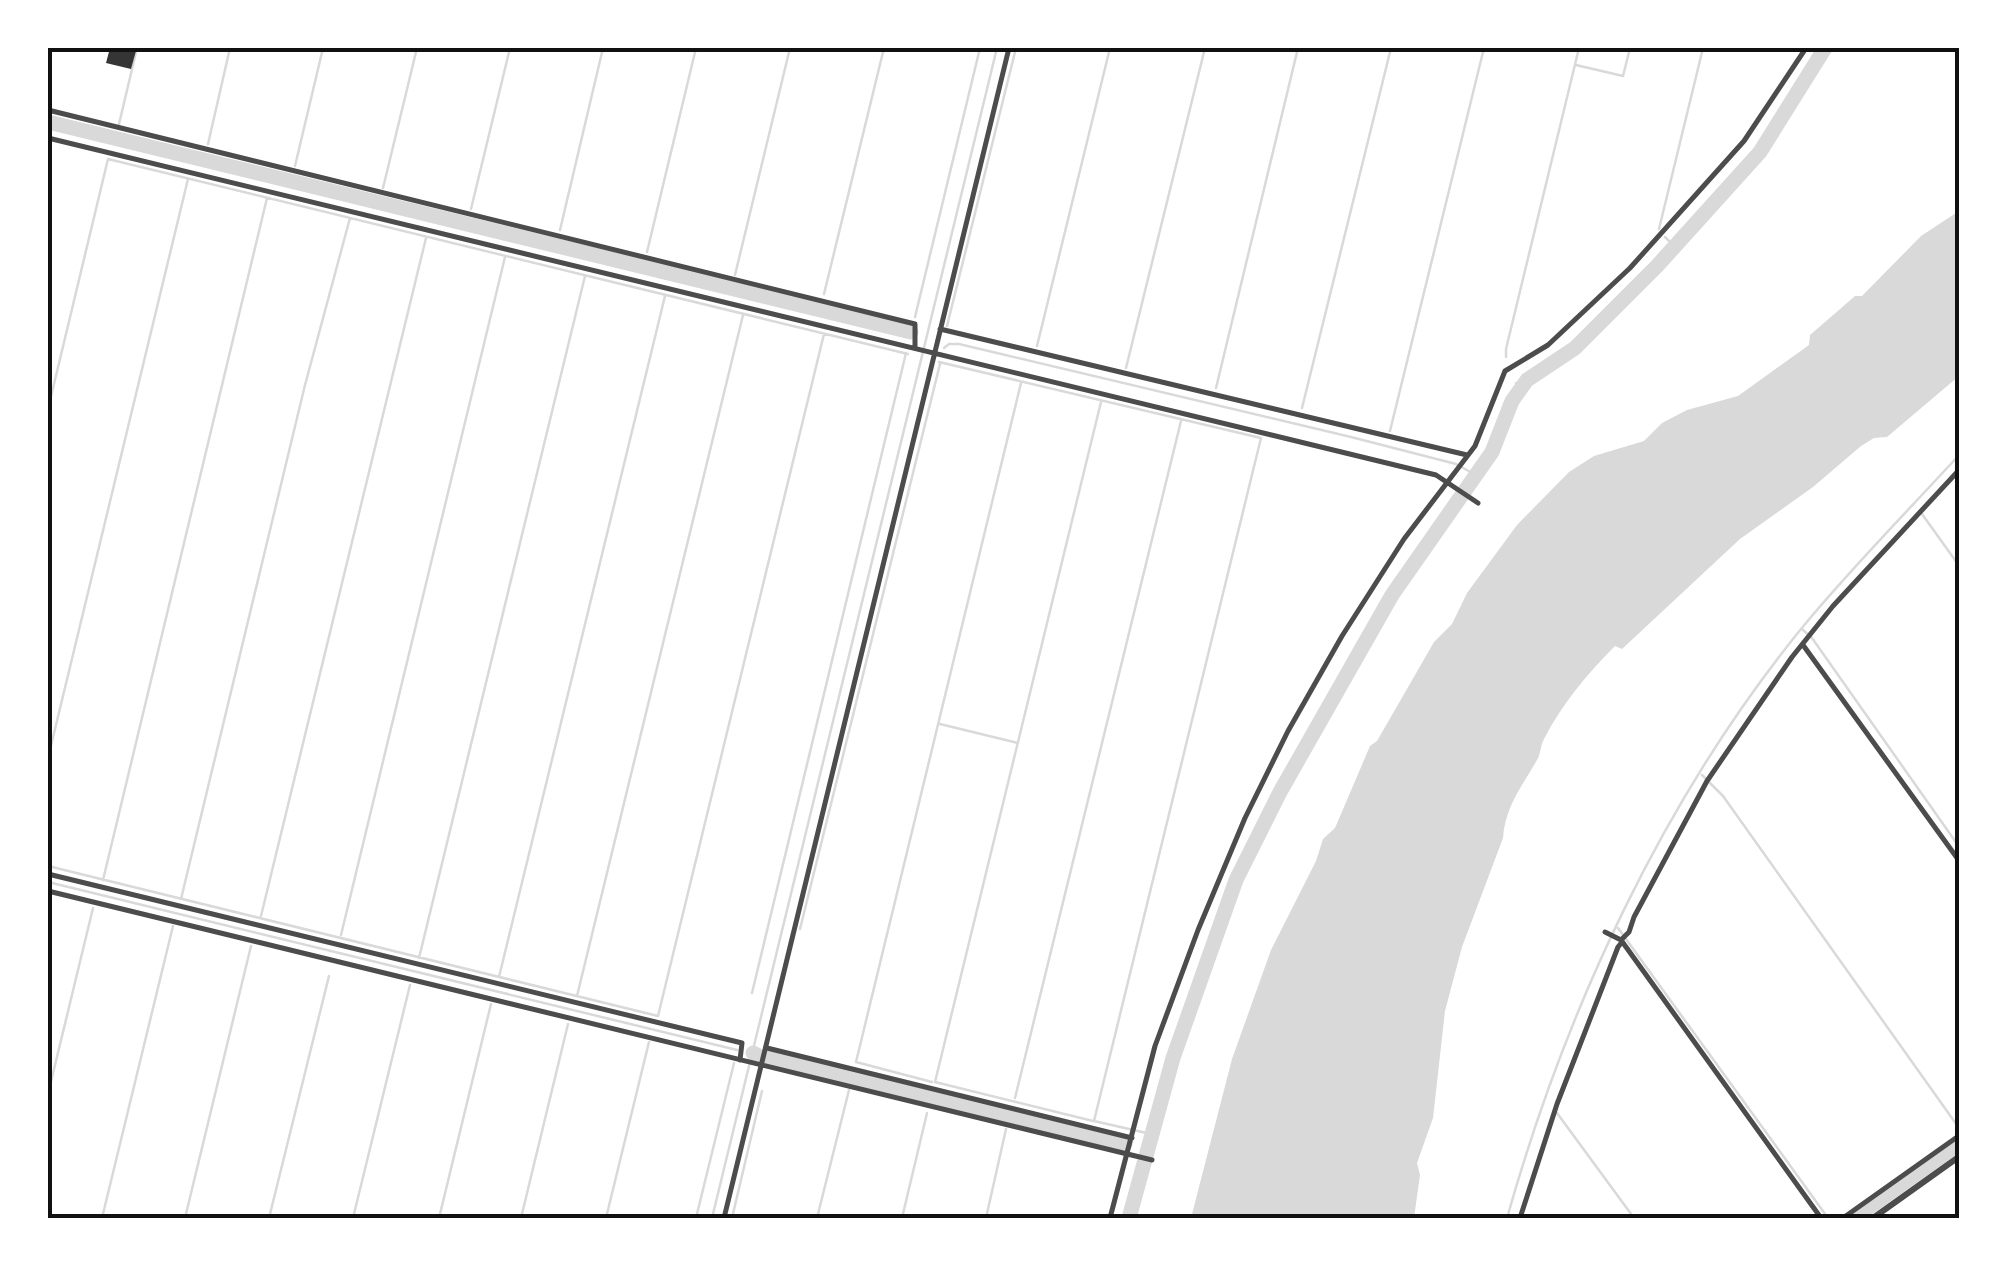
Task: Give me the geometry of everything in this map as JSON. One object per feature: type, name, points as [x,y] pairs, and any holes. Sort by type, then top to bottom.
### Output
[{"type":"street","points":[[750,1064],[767,1048],[924,351],[940,329],[1009,48]]},
{"type":"street","points":[[1110,1218],[1156,1046],[1198,930],[1288,731],[1372,587],[1475,446],[1505,371],[1548,345],[1630,268],[1744,142],[1806,48]]},
{"type":"street","points":[[48,110],[915,324],[924,351]]},
{"type":"street","points":[[48,138],[1436,475],[1478,503]]},
{"type":"street","points":[[940,329],[1465,458]]},
{"type":"street","points":[[1520,1218],[1558,1104],[1622,938],[1708,779],[1792,656],[1960,469]]},
{"type":"street","points":[[1806,639],[1960,862]]},
{"type":"street","points":[[48,874],[742,1042],[750,1064],[724,1218]]},
{"type":"street","points":[[48,891],[1152,1160]]},
{"type":"street","points":[[1607,933],[1622,938],[1822,1218]]},
{"type":"street","points":[[767,1048],[1134,1133]]},
{"type":"street","points":[[1843,1218],[1959,1138]]},
{"type":"street","points":[[1873,1218],[1960,1156]]},
{"type":"shaded area","points":[[1959,211],[1959,376],[1887,437],[1874,438],[1861,446],[1813,487],[1740,539],[1622,649],[1615,646],[1576,690],[1544,739],[1511,807],[1462,947],[1445,1011],[1433,1118],[1417,1163],[1420,1175],[1414,1218],[1191,1218],[1232,1059],[1271,950],[1323,839],[1335,828],[1370,746],[1377,741],[1434,642],[1452,624],[1467,593],[1517,525],[1569,472],[1594,456],[1644,441],[1662,423],[1687,410],[1738,396],[1809,345],[1810,335],[1855,296],[1862,296],[1921,236]]},
{"type":"building","points":[[110,48],[136,51],[131,69],[106,63]]},
{"type":"waterway","points":[[119,124],[137,48]]},
{"type":"waterway","points":[[208,144],[230,48]]},
{"type":"waterway","points":[[295,166],[323,48]]},
{"type":"waterway","points":[[383,188],[417,48]]},
{"type":"waterway","points":[[471,209],[510,48]]},
{"type":"waterway","points":[[560,230],[603,48]]},
{"type":"waterway","points":[[647,252],[696,48]]},
{"type":"waterway","points":[[735,275],[790,48]]},
{"type":"waterway","points":[[824,294],[884,48]]},
{"type":"waterway","points":[[915,317],[980,48]]},
{"type":"waterway","points":[[712,1218],[997,48]]},
{"type":"waterway","points":[[947,326],[1016,48]]},
{"type":"waterway","points":[[1037,346],[1110,48]]},
{"type":"waterway","points":[[1126,368],[1205,48]]},
{"type":"waterway","points":[[1216,388],[1298,48]]},
{"type":"waterway","points":[[1302,408],[1391,48]]},
{"type":"waterway","points":[[1390,431],[1484,48]]},
{"type":"waterway","points":[[1506,357],[1579,48]]},
{"type":"waterway","points":[[1576,65],[1623,76],[1630,48]]},
{"type":"waterway","points":[[1659,229],[1703,48]]},
{"type":"waterway","points":[[1129,1218],[1173,1058],[1236,880],[1280,792],[1392,595],[1492,452],[1512,401],[1527,380],[1575,348],[1657,266],[1760,152],[1825,48]]},
{"type":"waterway","points":[[48,122],[911,332]]},
{"type":"waterway","points":[[115,139],[116,135]]},
{"type":"waterway","points":[[48,409],[108,159],[908,354]]},
{"type":"waterway","points":[[48,758],[188,179]]},
{"type":"waterway","points":[[103,880],[267,198]]},
{"type":"waterway","points":[[181,899],[305,385],[350,218]]},
{"type":"waterway","points":[[1665,237],[1674,246]]},
{"type":"waterway","points":[[261,916],[426,238]]},
{"type":"waterway","points":[[341,935],[505,257]]},
{"type":"waterway","points":[[419,958],[585,276]]},
{"type":"waterway","points":[[732,288],[733,284]]},
{"type":"waterway","points":[[499,977],[665,296]]},
{"type":"waterway","points":[[577,996],[743,315]]},
{"type":"waterway","points":[[48,866],[658,1016],[824,334]]},
{"type":"waterway","points":[[944,348],[959,344],[1351,437],[1456,464],[1474,474]]},
{"type":"waterway","points":[[752,993],[906,353]]},
{"type":"waterway","points":[[939,362],[1261,438],[1094,1121],[1151,1134]]},
{"type":"waterway","points":[[800,929],[940,364]]},
{"type":"waterway","points":[[932,1082],[856,1062],[1021,383]]},
{"type":"waterway","points":[[1516,383],[1520,388]]},
{"type":"waterway","points":[[1093,1121],[935,1082],[1101,402]]},
{"type":"waterway","points":[[1015,1098],[1181,421]]},
{"type":"waterway","points":[[1507,1218],[1558,1062],[1590,985],[1624,909],[1705,763],[1801,629],[1960,454]]},
{"type":"waterway","points":[[1922,514],[1960,567]]},
{"type":"waterway","points":[[1803,630],[1960,848]]},
{"type":"waterway","points":[[940,724],[1018,743]]},
{"type":"waterway","points":[[1702,775],[1723,796],[1959,1128]]},
{"type":"waterway","points":[[48,882],[737,1050]]},
{"type":"waterway","points":[[48,1094],[93,908]]},
{"type":"waterway","points":[[102,1218],[173,926]]},
{"type":"waterway","points":[[1618,928],[1828,1218]]},
{"type":"waterway","points":[[185,1218],[251,946]]},
{"type":"waterway","points":[[269,1218],[329,976]]},
{"type":"waterway","points":[[353,1218],[410,985]]},
{"type":"waterway","points":[[439,1218],[491,1004]]},
{"type":"waterway","points":[[521,1218],[568,1024]]},
{"type":"waterway","points":[[606,1218],[649,1042]]},
{"type":"waterway","points":[[753,1053],[757,1055]]},
{"type":"waterway","points":[[769,1058],[1125,1144]]},
{"type":"waterway","points":[[696,1218],[734,1063]]},
{"type":"waterway","points":[[817,1218],[849,1090]]},
{"type":"waterway","points":[[732,1218],[762,1091]]},
{"type":"waterway","points":[[931,1101],[932,1097]]},
{"type":"waterway","points":[[902,1218],[927,1113]]},
{"type":"waterway","points":[[1557,1113],[1634,1218]]},
{"type":"waterway","points":[[1006,1122],[1012,1116]]},
{"type":"waterway","points":[[986,1218],[1006,1129]]},
{"type":"waterway","points":[[1854,1218],[1960,1143]]}]
